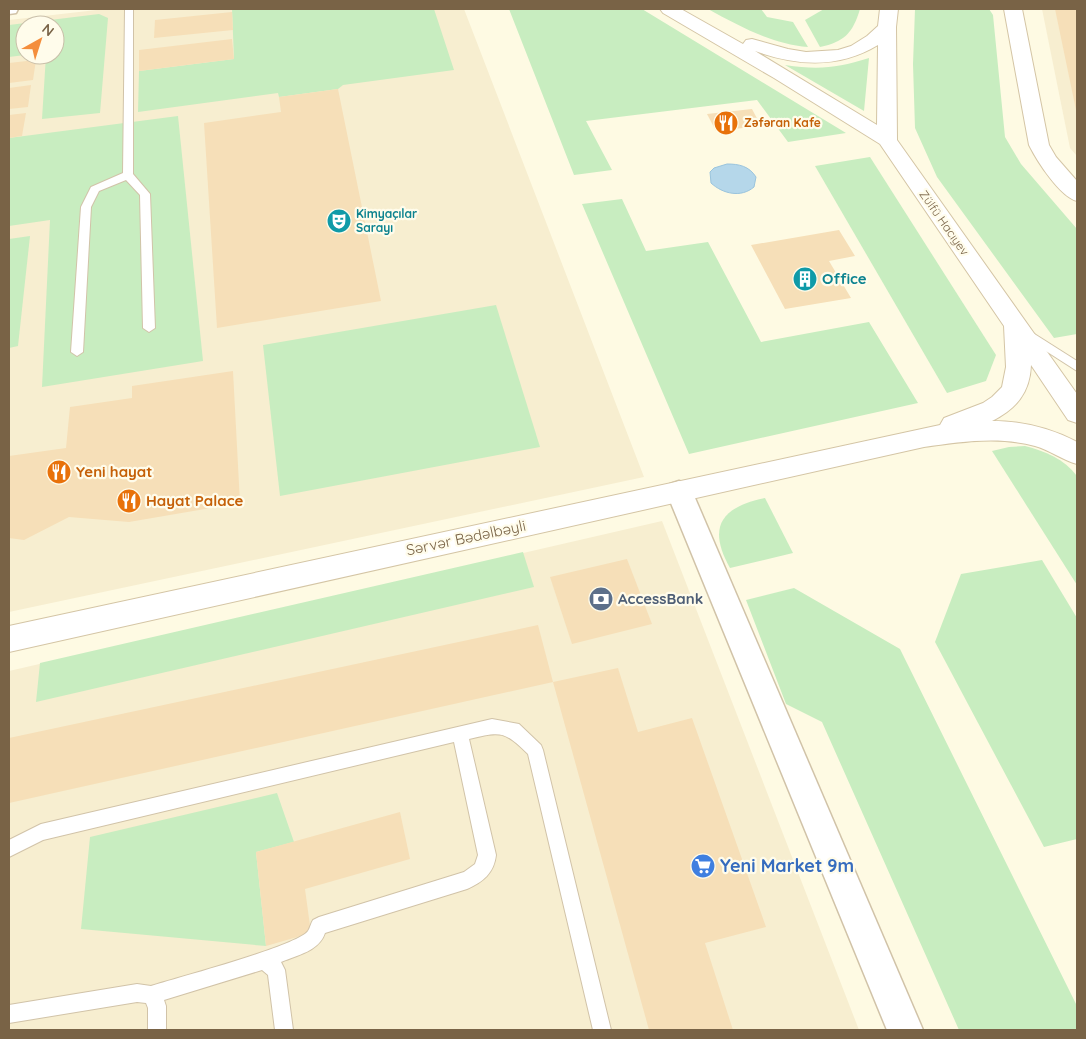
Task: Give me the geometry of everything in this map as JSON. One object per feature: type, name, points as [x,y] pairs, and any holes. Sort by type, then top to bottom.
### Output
[{"type":"main road","points":[[676,13],[776,53],[810,58],[842,56],[856,52],[878,38],[888,18]]},
{"type":"main road","points":[[676,13],[887,140]]},
{"type":"main road","points":[[1013,14],[1039,145],[1047,160],[1077,194]]},
{"type":"main road","points":[[887,140],[888,18]]},
{"type":"main road","name":"Zülfü Hacıyev","points":[[887,140],[1077,413]]},
{"type":"main road","points":[[924,437],[998,406],[1008,398],[1018,382],[1016,326]]},
{"type":"main road","points":[[924,437],[981,430],[1019,431],[1041,436],[1077,454]]},
{"type":"main road","name":"Sərvər Bədəlbəyli","points":[[9,639],[924,437]]},
{"type":"street","points":[[679,491],[905,1030]]},
{"type":"lane","points":[[129,9],[128,175],[145,194],[149,328]]},
{"type":"lane","points":[[77,352],[86,207],[95,189],[128,175]]},
{"type":"lane","points":[[1016,326],[1077,367]]},
{"type":"lane","points":[[9,849],[41,832],[492,726],[513,729],[535,750],[602,1030]]},
{"type":"lane","points":[[9,1014],[137,993],[151,995],[265,960],[304,944],[315,937],[319,926],[467,880],[478,874],[487,864],[487,855],[460,733]]},
{"type":"lane","points":[[265,960],[276,970],[284,1030]]},
{"type":"lane","points":[[151,995],[156,1006],[157,1030]]},
{"type":"shaded area","points":[[105,9],[464,9],[644,477],[9,612],[9,20],[15,19],[15,65],[65,65],[65,15],[53,15]]},
{"type":"shaded area","points":[[1042,9],[1077,9],[1077,156],[1070,148]]},
{"type":"shaded area","points":[[662,521],[859,1030],[9,1030],[9,671]]},
{"type":"green space","points":[[232,9],[434,9],[454,70],[343,85],[338,89],[279,97],[278,93],[138,112],[139,71],[234,59]]},
{"type":"green space","points":[[509,9],[642,9],[846,133],[788,142],[757,100],[586,121],[612,170],[574,175]]},
{"type":"green space","points":[[708,9],[761,9],[767,17],[793,22],[808,47],[769,38],[744,28]]},
{"type":"green space","points":[[824,9],[860,9],[851,30],[846,35],[835,42],[820,47],[805,20]]},
{"type":"green space","points":[[915,9],[989,9],[993,15],[1005,137],[1021,164],[1077,229],[1077,334],[1054,338],[937,177],[915,128],[913,64]]},
{"type":"green space","points":[[99,14],[108,18],[100,113],[42,119],[45,65],[65,65],[65,18]]},
{"type":"green space","points":[[15,24],[15,56],[9,57],[9,25]]},
{"type":"green space","points":[[869,58],[864,111],[785,65],[828,67]]},
{"type":"green space","points":[[178,116],[203,361],[42,387],[50,220],[9,226],[9,138]]},
{"type":"green space","points":[[870,157],[996,355],[986,381],[947,393],[815,166]]},
{"type":"green space","points":[[622,199],[646,251],[708,242],[761,342],[869,322],[918,403],[689,454],[582,204]]},
{"type":"green space","points":[[30,236],[18,346],[9,348],[9,239]]},
{"type":"green space","points":[[496,305],[540,447],[280,496],[263,345]]},
{"type":"green space","points":[[1025,446],[1040,450],[1054,457],[1077,476],[1077,585],[992,451]]},
{"type":"green space","points":[[765,498],[793,553],[730,568],[723,554],[720,541],[719,530],[722,521],[738,507]]},
{"type":"green space","points":[[523,552],[534,587],[36,702],[40,663]]},
{"type":"green space","points":[[1042,560],[1077,618],[1077,839],[1044,847],[935,642],[961,574]]},
{"type":"green space","points":[[794,588],[900,649],[1077,1006],[1077,1030],[959,1030],[822,722],[786,704],[746,600]]},
{"type":"green space","points":[[277,793],[294,842],[256,852],[266,946],[81,929],[90,837]]},
{"type":"water","points":[[727,164],[740,165],[750,170],[756,177],[754,187],[743,193],[732,193],[721,190],[711,183],[710,172],[714,168]]},
{"type":"building","points":[[1055,9],[1077,9],[1077,110],[1076,110]]},
{"type":"building","points":[[232,12],[233,30],[154,38],[155,20]]},
{"type":"building","points":[[232,39],[234,59],[139,71],[139,50]]},
{"type":"building","points":[[15,62],[15,65],[35,65],[33,80],[9,83],[9,63]]},
{"type":"building","points":[[31,85],[28,107],[9,109],[9,88]]},
{"type":"building","points":[[338,89],[381,301],[217,328],[204,123],[281,112],[279,97]]},
{"type":"building","points":[[752,109],[761,126],[716,131],[707,114]]},
{"type":"building","points":[[26,113],[22,136],[9,138],[9,115]]},
{"type":"building","name":"Office","points":[[839,230],[855,256],[829,261],[851,298],[785,309],[751,245]]},
{"type":"building","points":[[233,371],[240,503],[129,522],[69,517],[24,540],[9,538],[9,456],[66,448],[70,407],[132,398],[132,386]]},
{"type":"building","points":[[627,559],[652,624],[572,644],[550,577]]},
{"type":"building","points":[[538,625],[553,682],[9,803],[9,738]]},
{"type":"building","points":[[618,668],[638,732],[692,718],[766,927],[705,943],[733,1030],[649,1030],[553,682]]},
{"type":"building","points":[[400,812],[410,859],[305,889],[311,933],[266,946],[256,852]]},
{"type":"place","name":"Zәfәran Kafe","points":[[726,123]]},
{"type":"place","name":"Kimyaçılar Sarayı","points":[[339,221]]},
{"type":"place","name":"Office","points":[[805,279]]},
{"type":"place","name":"Yeni hayat","points":[[59,472]]},
{"type":"place","name":"Hayat Palace","points":[[129,501]]},
{"type":"place","name":"AccessBank","points":[[601,599]]},
{"type":"place","name":"Yeni Market 9m","points":[[703,866]]}]
